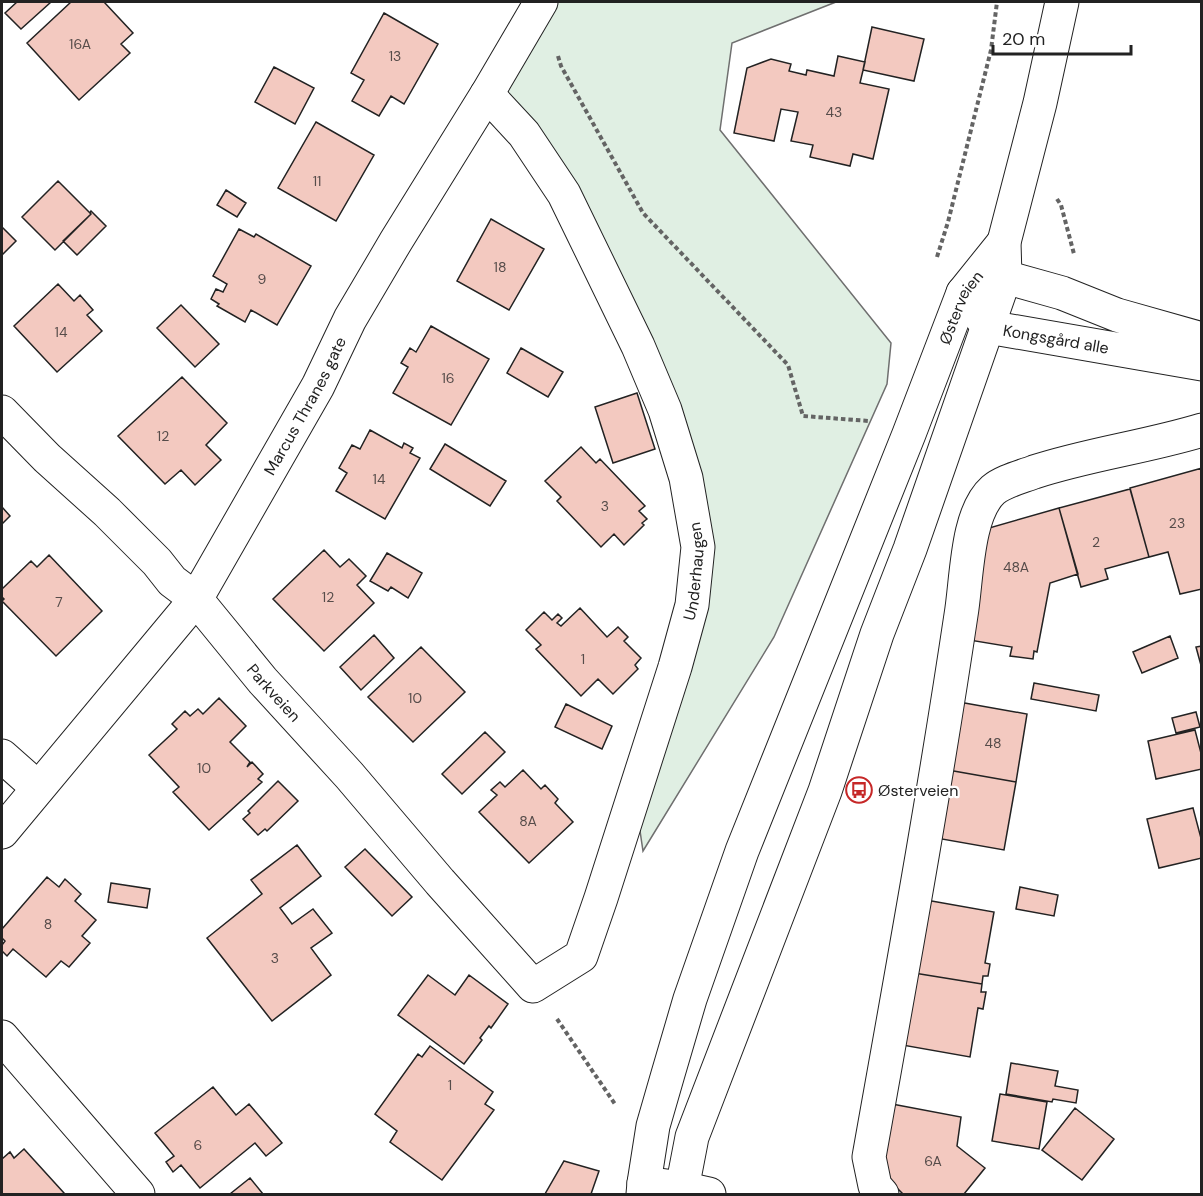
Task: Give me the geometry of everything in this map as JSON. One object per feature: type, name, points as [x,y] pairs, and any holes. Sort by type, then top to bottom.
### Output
[{"type":"street","name":"Marcus Thranes gate","points":[[2,832],[196,599],[318,386],[350,318],[541,2]]},
{"type":"street","name":"Østerveien","points":[[691,1192],[693,1137],[825,790],[877,634],[910,549],[1005,277],[1004,242],[1040,103],[1062,2]]},
{"type":"street","name":"Underhaugen","points":[[487,94],[524,134],[564,194],[638,346],[665,410],[686,478],[698,547],[692,605],[678,657],[581,956],[533,986]]},
{"type":"street","name":"Østerveien","points":[[643,1189],[653,1126],[674,1053],[690,999],[742,851],[963,293],[1004,242]]},
{"type":"street","points":[[963,293],[1005,277],[1062,292],[1117,315],[1202,339]]},
{"type":"street","name":"Kongsgård alle","points":[[963,293],[988,327],[1202,364]]},
{"type":"street","name":"Parkveien","points":[[2,412],[47,458],[107,512],[157,562],[172,581],[196,599],[263,681],[349,775],[533,986]]},
{"type":"street","points":[[882,1194],[875,1186],[869,1157],[962,614],[974,520],[982,502],[994,489],[1015,479],[1058,464],[1202,430]]},
{"type":"street","points":[[2,756],[38,788]]},
{"type":"street","points":[[2,1037],[138,1194]]},
{"type":"street","points":[[643,1189],[691,1192]]},
{"type":"path","points":[[558,55],[561,66],[643,213],[788,365],[803,416],[873,422]]},
{"type":"path","points":[[1052,194],[1062,205],[1075,258]]},
{"type":"path","points":[[533,986],[564,1027],[616,1106]]},
{"type":"green space","points":[[543,2],[836,2],[732,43],[720,130],[891,343],[887,384],[774,637],[643,851],[639,824],[698,547],[638,346],[487,94]]},
{"type":"building","points":[[17,2],[51,2],[21,29],[5,13]]},
{"type":"building","points":[[71,2],[104,2],[133,33],[121,44],[130,53],[79,100],[27,43]]},
{"type":"building","points":[[384,13],[438,44],[404,104],[391,96],[379,116],[352,101],[364,80],[351,73]]},
{"type":"building","points":[[872,27],[924,39],[914,81],[863,70]]},
{"type":"building","points":[[838,56],[865,62],[860,83],[889,89],[873,159],[853,154],[850,166],[810,157],[813,145],[791,141],[798,112],[781,109],[774,141],[734,133],[747,68],[771,59],[791,64],[789,71],[806,75],[807,70],[834,76]]},
{"type":"building","points":[[274,67],[314,88],[295,124],[255,102]]},
{"type":"building","points":[[316,122],[374,155],[336,221],[278,188]]},
{"type":"building","points":[[58,181],[91,214],[55,250],[22,217]]},
{"type":"building","points":[[226,190],[246,203],[237,217],[217,205]]},
{"type":"building","points":[[91,211],[106,226],[77,255],[63,241],[91,214]]},
{"type":"building","points":[[491,219],[544,249],[509,310],[457,281]]},
{"type":"building","points":[[2,227],[16,241],[2,255]]},
{"type":"building","points":[[239,229],[254,237],[256,234],[311,266],[277,325],[251,310],[245,322],[217,306],[219,304],[211,299],[216,289],[223,292],[227,284],[213,276]]},
{"type":"building","points":[[58,284],[74,301],[80,295],[93,310],[87,315],[102,331],[57,372],[14,326]]},
{"type":"building","points":[[181,305],[219,344],[195,367],[157,328]]},
{"type":"building","points":[[431,326],[489,359],[451,425],[393,393],[408,367],[401,363],[410,348],[416,352]]},
{"type":"building","points":[[521,348],[563,372],[548,397],[507,373]]},
{"type":"building","points":[[182,377],[227,423],[206,445],[221,460],[195,485],[181,470],[165,484],[118,436]]},
{"type":"building","points":[[637,393],[655,449],[613,463],[595,407]]},
{"type":"building","points":[[370,430],[402,448],[404,443],[413,448],[410,453],[420,458],[385,519],[336,491],[347,473],[339,468],[352,445],[360,449]]},
{"type":"building","points":[[445,444],[506,481],[490,506],[430,469]]},
{"type":"building","points":[[581,447],[596,463],[600,459],[645,506],[639,511],[647,519],[642,523],[644,525],[624,545],[614,534],[601,547],[557,501],[561,497],[545,481]]},
{"type":"building","points":[[1202,468],[1202,589],[1180,594],[1168,552],[1149,557],[1130,488]]},
{"type":"building","points":[[1130,489],[1149,557],[1105,569],[1108,579],[1081,587],[1059,508]]},
{"type":"building","points":[[2,507],[10,516],[2,524]]},
{"type":"building","points":[[1059,508],[1078,574],[1050,583],[1037,652],[1034,651],[1033,659],[1010,656],[1012,647],[969,640],[989,528]]},
{"type":"building","points":[[324,550],[340,567],[349,559],[366,576],[357,585],[374,603],[324,651],[273,599]]},
{"type":"building","points":[[387,553],[422,573],[408,598],[391,587],[388,591],[370,581]]},
{"type":"building","points":[[49,555],[102,611],[56,656],[2,601],[4,599],[2,589],[31,561],[37,567]]},
{"type":"building","points":[[580,608],[607,637],[618,627],[628,637],[624,641],[641,658],[635,665],[638,669],[613,694],[598,679],[581,696],[536,649],[541,645],[526,630],[544,612],[552,620],[558,614],[562,618],[557,623],[561,626]]},
{"type":"building","points":[[374,635],[394,658],[361,690],[340,667]]},
{"type":"building","points":[[1170,636],[1178,658],[1142,673],[1133,652]]},
{"type":"building","points":[[1202,646],[1202,669],[1196,647]]},
{"type":"building","points":[[421,647],[465,692],[413,742],[368,697]]},
{"type":"building","points":[[1034,683],[1099,695],[1096,711],[1031,699]]},
{"type":"building","points":[[219,698],[246,726],[230,742],[250,762],[247,767],[252,762],[263,774],[258,779],[262,782],[209,830],[173,792],[179,787],[149,755],[177,729],[172,724],[185,711],[190,716],[198,709],[203,714]]},
{"type":"building","points":[[959,702],[1027,714],[1016,782],[948,770]]},
{"type":"building","points":[[566,704],[612,726],[602,749],[555,727]]},
{"type":"building","points":[[1196,712],[1200,727],[1176,733],[1172,718]]},
{"type":"building","points":[[1195,730],[1202,757],[1202,769],[1156,779],[1148,741]]},
{"type":"building","points":[[485,732],[505,752],[462,794],[442,774]]},
{"type":"building","points":[[523,770],[541,789],[545,785],[558,799],[555,803],[573,822],[529,863],[479,812],[497,795],[491,790],[500,782],[505,787]]},
{"type":"building","points":[[948,770],[1016,782],[1004,850],[936,838]]},
{"type":"building","points":[[278,781],[298,801],[267,831],[265,829],[258,835],[243,819]]},
{"type":"building","points":[[1193,808],[1202,842],[1202,858],[1159,868],[1147,819]]},
{"type":"building","points":[[297,845],[321,876],[280,908],[292,924],[313,909],[332,933],[311,948],[331,975],[272,1021],[207,938],[262,894],[251,880]]},
{"type":"building","points":[[365,849],[412,897],[392,916],[345,867]]},
{"type":"building","points":[[47,877],[59,887],[65,879],[81,894],[75,901],[96,920],[82,936],[90,943],[69,967],[61,961],[46,977],[13,949],[7,956],[2,951],[5,941],[2,938],[2,929]]},
{"type":"building","points":[[111,883],[150,889],[147,908],[108,902]]},
{"type":"building","points":[[1020,887],[1058,895],[1054,916],[1016,909]]},
{"type":"building","points":[[926,900],[994,912],[985,963],[990,964],[988,976],[983,976],[982,984],[914,973]]},
{"type":"building","points":[[914,973],[982,984],[981,992],[986,992],[983,1009],[978,1008],[970,1057],[902,1045]]},
{"type":"building","points":[[428,975],[455,995],[469,975],[508,1004],[491,1028],[489,1026],[480,1038],[482,1040],[464,1064],[398,1015]]},
{"type":"building","points":[[430,1046],[493,1092],[485,1104],[494,1110],[442,1180],[390,1142],[397,1131],[375,1114],[418,1054],[422,1057]]},
{"type":"building","points":[[1011,1063],[1058,1071],[1055,1086],[1078,1090],[1076,1103],[1053,1099],[1052,1102],[1006,1094]]},
{"type":"building","points":[[213,1087],[236,1115],[249,1104],[282,1143],[266,1156],[255,1143],[200,1188],[181,1165],[173,1172],[166,1162],[174,1156],[155,1133]]},
{"type":"building","points":[[1000,1094],[1047,1102],[1039,1149],[992,1141]]},
{"type":"building","points":[[892,1104],[961,1117],[957,1146],[985,1168],[964,1194],[903,1194],[893,1184],[884,1166]]},
{"type":"building","points":[[1075,1108],[1114,1139],[1082,1180],[1042,1150]]},
{"type":"building","points":[[24,1149],[63,1194],[2,1194],[2,1159],[10,1152],[14,1158]]},
{"type":"building","points":[[564,1161],[599,1171],[591,1194],[545,1194]]},
{"type":"building","points":[[250,1178],[263,1194],[230,1194]]},
{"type":"place","name":"Østerveien","points":[[859,790]]}]
